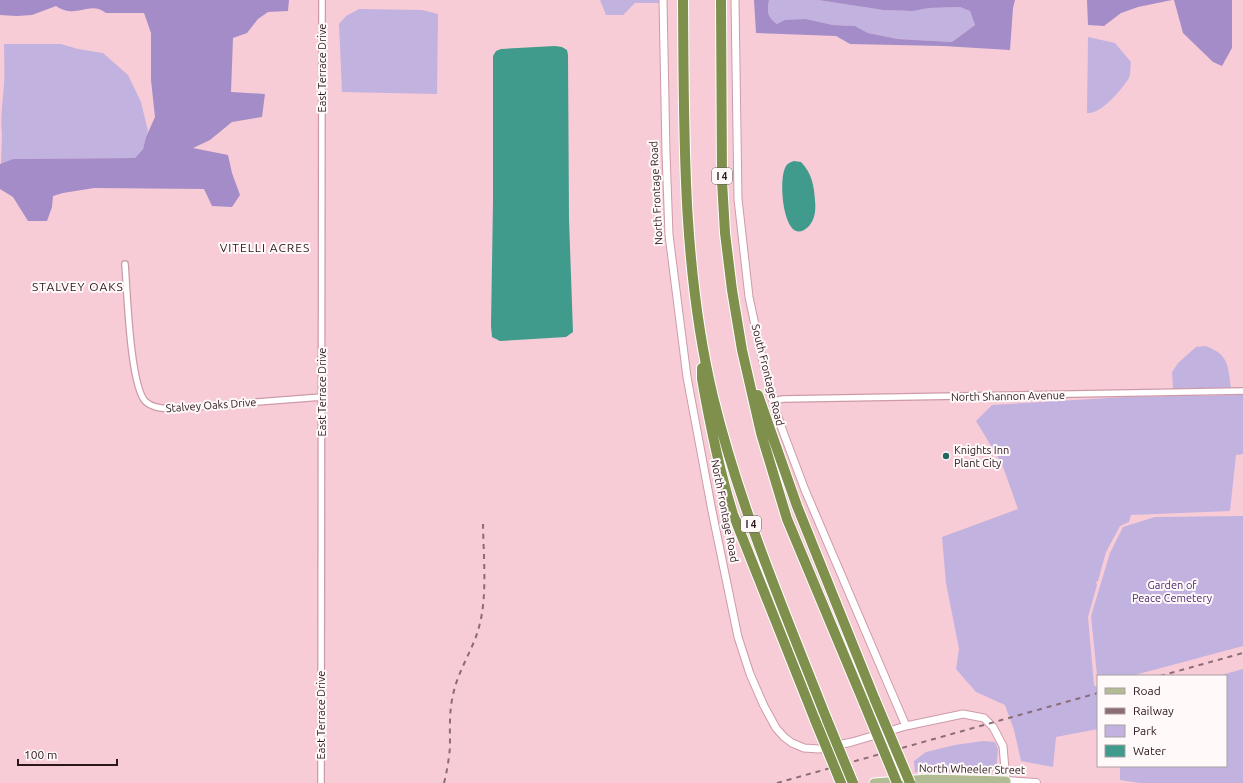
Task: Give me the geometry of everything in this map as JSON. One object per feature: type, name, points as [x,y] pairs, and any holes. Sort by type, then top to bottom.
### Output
[{"type":"highway","name":"I 4","points":[[683,0],[685,184],[688,233],[699,322],[713,396],[738,486],[761,551],[853,783]]},
{"type":"highway","name":"I 4","points":[[721,0],[722,181],[725,233],[732,290],[742,350],[761,433],[787,519],[896,783]]},
{"type":"highway","points":[[699,322],[702,379],[715,451],[723,482],[733,514],[840,783]]},
{"type":"highway","points":[[742,350],[797,506],[910,783]]},
{"type":"main road","name":"North Wheeler Street","points":[[874,783],[939,779],[1036,783]]},
{"type":"street","name":"East Terrace Drive","points":[[321,783],[322,0]]},
{"type":"street","name":"North Frontage Road","points":[[664,0],[666,153],[669,236],[687,377],[712,512],[738,638],[750,674],[764,706],[776,728],[792,743],[804,748],[826,748],[906,726],[963,714],[984,718],[993,727],[1003,746],[1006,782]]},
{"type":"street","name":"South Frontage Road","points":[[735,0],[738,199],[749,297],[760,353],[782,429],[805,490],[906,726]]},
{"type":"street","name":"Stalvey Oaks Drive","points":[[125,264],[131,344],[140,392],[146,402],[156,408],[169,409],[322,397]]},
{"type":"street","name":"North Shannon Avenue","points":[[773,401],[783,399],[1243,392]]},
{"type":"green space","points":[[600,0],[660,0],[660,3],[635,3],[623,15],[606,15]]},
{"type":"green space","points":[[769,0],[818,0],[883,10],[913,11],[929,8],[960,7],[970,11],[975,25],[952,42],[898,39],[868,33],[855,26],[833,25],[806,19],[777,24],[768,14]]},
{"type":"green space","points":[[359,9],[422,10],[438,14],[437,94],[342,92],[339,24],[346,16]]},
{"type":"green space","points":[[1088,37],[1115,43],[1131,62],[1129,78],[1105,106],[1093,113],[1087,113]]},
{"type":"green space","points":[[4,44],[61,44],[78,49],[103,53],[128,75],[141,102],[148,131],[143,149],[135,158],[13,159],[1,164]]},
{"type":"green space","points":[[1205,346],[1213,349],[1223,357],[1228,367],[1231,388],[1173,389],[1172,372],[1178,363],[1196,347]]},
{"type":"green space","points":[[1243,395],[1243,454],[1236,455],[1230,511],[1131,515],[1129,522],[1120,526],[1106,552],[1098,581],[1096,582],[1097,585],[1088,617],[1094,685],[1097,687],[1097,729],[1056,737],[1053,767],[1021,761],[1014,730],[1005,705],[976,692],[956,669],[959,649],[946,583],[942,537],[1018,509],[1002,464],[976,421],[992,405],[1126,397]]},
{"type":"green space","name":"Garden of Peace Cemetery","points":[[1243,516],[1243,646],[1135,675],[1097,675],[1091,616],[1110,553],[1123,527],[1155,517]]},
{"type":"green space","points":[[1243,669],[1243,783],[1140,783],[1120,780],[1120,767],[1227,767],[1227,675],[1222,675]]},
{"type":"green space","points":[[983,741],[995,742],[998,749],[996,771],[915,772],[914,761],[926,752],[955,745]]},
{"type":"shaded area","points":[[0,0],[289,0],[288,11],[268,12],[258,19],[247,33],[233,38],[231,92],[265,94],[262,117],[232,122],[210,140],[193,148],[228,155],[232,173],[240,195],[232,207],[212,206],[204,189],[94,188],[53,196],[52,207],[47,221],[28,221],[13,197],[0,189],[0,164],[13,159],[135,158],[143,149],[146,137],[155,117],[151,80],[151,33],[144,13],[106,13],[94,8],[70,11],[63,10],[56,6],[32,15],[0,15]]},
{"type":"shaded area","points":[[754,0],[769,0],[768,14],[777,24],[785,20],[806,19],[833,25],[855,26],[868,33],[898,39],[952,42],[975,25],[970,11],[960,7],[929,8],[913,11],[883,10],[818,0],[1015,0],[1010,50],[943,46],[850,44],[836,36],[756,33]]},
{"type":"shaded area","points":[[1087,0],[1172,0],[1138,7],[1121,13],[1104,26],[1088,25]]},
{"type":"shaded area","points":[[1174,0],[1232,0],[1232,48],[1222,66],[1213,62],[1183,33]]},
{"type":"water","points":[[555,46],[562,47],[567,50],[568,55],[569,219],[573,332],[566,337],[500,341],[492,337],[491,326],[493,56],[496,51],[501,49]]},
{"type":"water","points":[[794,161],[801,162],[805,166],[812,180],[815,195],[814,218],[808,227],[800,232],[793,229],[788,221],[783,198],[783,174],[786,166]]},
{"type":"railway","points":[[444,783],[450,752],[450,714],[455,686],[473,644],[482,615],[484,588],[483,520]]},
{"type":"railway","points":[[1164,675],[1243,653]]},
{"type":"railway","points":[[777,783],[1097,693]]},
{"type":"place","name":"Knights Inn Plant City","points":[[946,456]]},
{"type":"district","name":"VITELLI ACRES","points":[[265,247]]},
{"type":"district","name":"STALVEY OAKS","points":[[78,286]]}]
